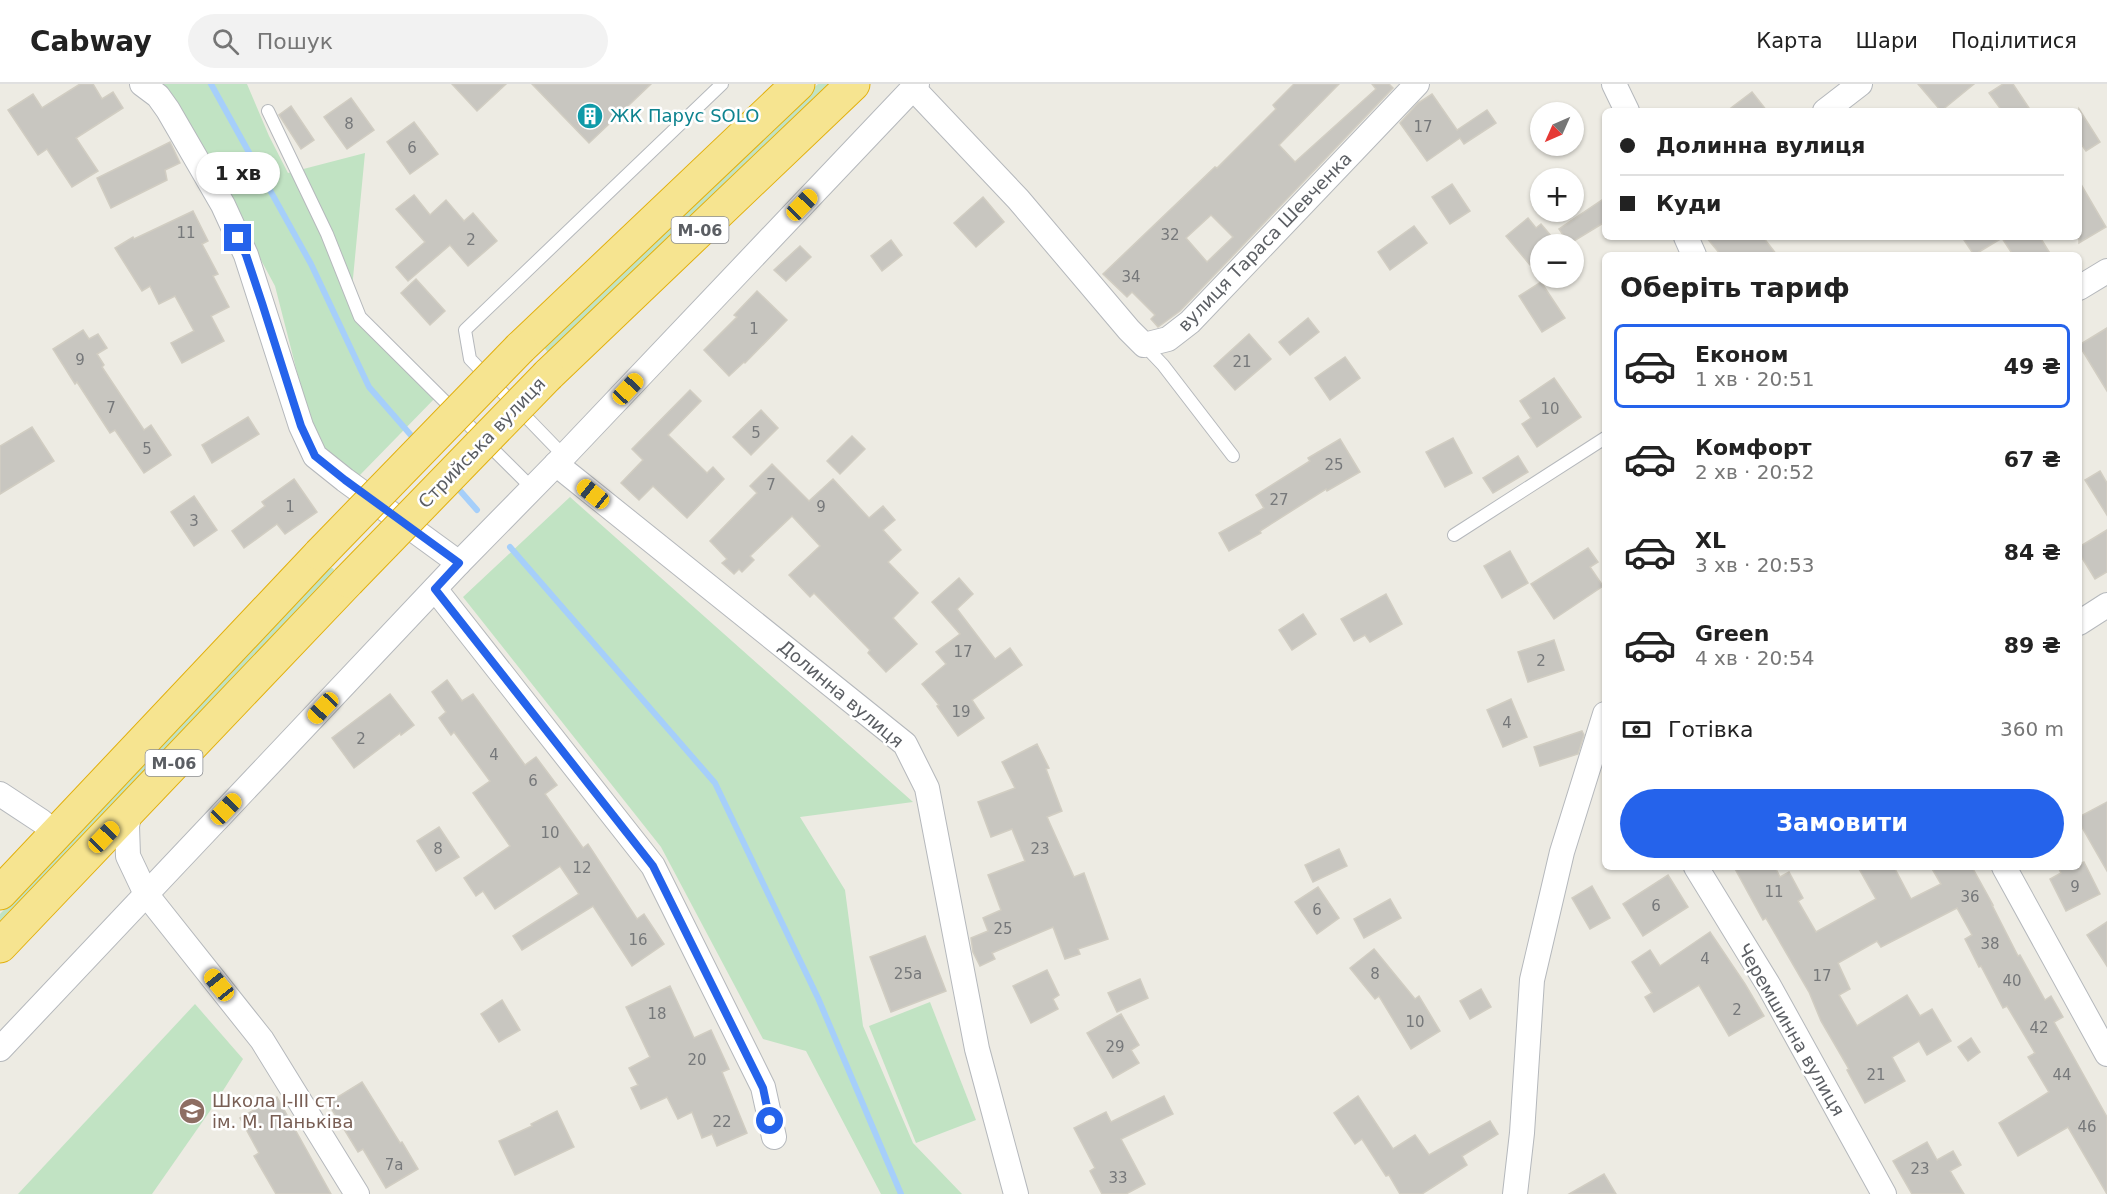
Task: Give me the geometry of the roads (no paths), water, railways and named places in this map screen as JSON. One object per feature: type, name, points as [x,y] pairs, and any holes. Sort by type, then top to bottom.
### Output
[{"type":"highway","name":"М-06","points":[[0,893],[320,554],[520,348],[798,84]]},
{"type":"highway","name":"Стрийська вулиця","points":[[0,946],[548,375],[853,84]]},
{"type":"street","points":[[142,84],[158,96],[168,110],[223,205],[246,255],[301,426],[315,456],[459,563]]},
{"type":"street","name":"вулиця Тараса Шевченка","points":[[1144,345],[1168,339],[1190,322],[1417,84]]},
{"type":"street","points":[[1614,84],[1626,108]]},
{"type":"street","points":[[1829,108],[1860,84]]},
{"type":"street","points":[[0,1049],[459,563],[560,460],[915,86],[1018,199],[1144,345]]},
{"type":"street","points":[[2082,286],[2107,272]]},
{"type":"street","name":"Долинна вулиця","points":[[560,460],[905,744],[927,788],[977,1049],[1016,1194]]},
{"type":"street","points":[[435,589],[653,866],[763,1088],[774,1137]]},
{"type":"street","points":[[2082,621],[2107,605]]},
{"type":"street","points":[[1515,1194],[1522,1133],[1532,980],[1562,852],[1602,726]]},
{"type":"street","points":[[0,794],[41,821],[56,834]]},
{"type":"street","points":[[131,808],[127,826],[128,856],[146,894],[260,1046],[357,1194]]},
{"type":"street","points":[[76,866],[100,852],[128,856]]},
{"type":"street","name":"Черемшинна вулиця","points":[[1698,870],[1769,986],[1884,1194]]},
{"type":"street","points":[[2006,870],[2107,1054]]},
{"type":"lane","points":[[560,460],[470,359],[465,330],[722,84]]},
{"type":"lane","points":[[268,111],[327,234],[360,317],[532,488]]},
{"type":"lane","points":[[1144,345],[1163,364],[1233,456]]},
{"type":"lane","points":[[1454,535],[1602,440]]},
{"type":"waterway","points":[[211,84],[311,264],[369,387],[416,441]]},
{"type":"waterway","points":[[455,485],[477,510]]},
{"type":"waterway","points":[[510,547],[715,783],[818,998],[901,1194]]},
{"type":"place","name":"ЖК Парус SOLO","points":[[590,116]]},
{"type":"place","name":"Школа І-ІІІ ст. ім. М. Паньківа","points":[[192,1111]]}]
